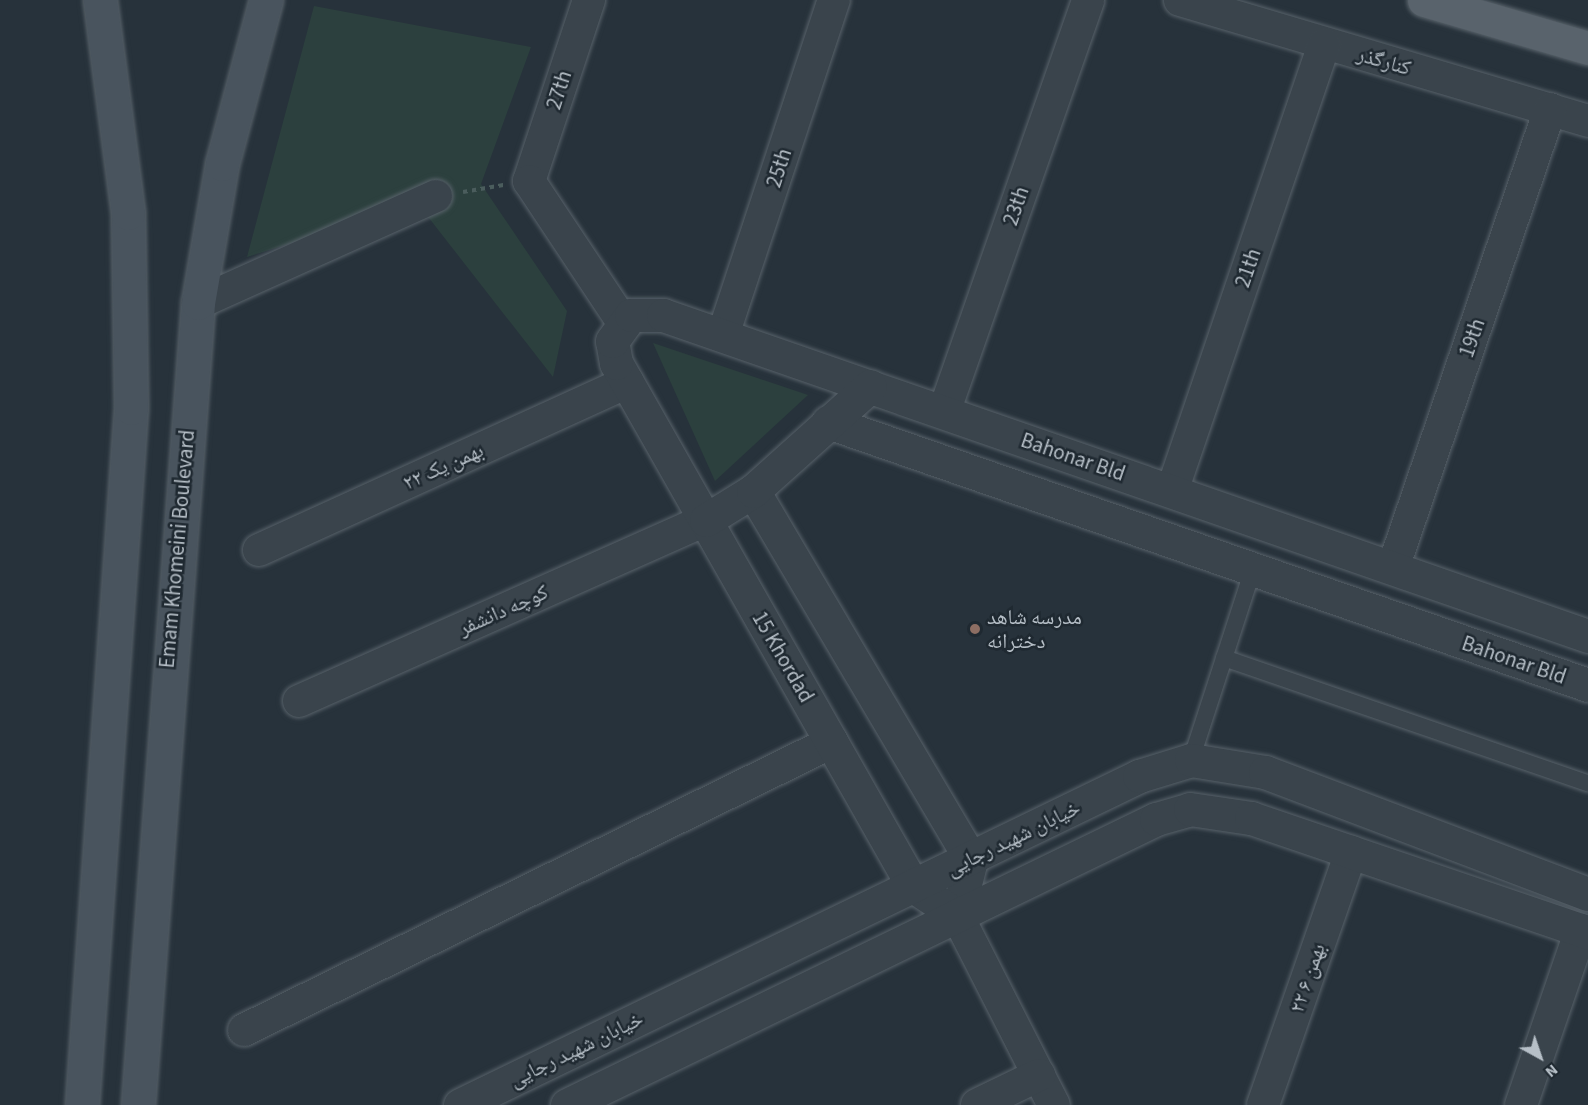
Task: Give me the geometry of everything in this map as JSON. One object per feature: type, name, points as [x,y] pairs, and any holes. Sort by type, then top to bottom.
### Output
[{"type":"main road","points":[[82,1105],[131,408],[128,213],[100,0]]},
{"type":"main road","name":"Emam Khomeini Boulevard","points":[[138,1104],[198,303],[222,164],[266,0]]},
{"type":"main road","points":[[1424,0],[1588,48]]},
{"type":"street","name":"27th","points":[[529,181],[590,0]]},
{"type":"street","name":"25th","points":[[723,335],[834,0]]},
{"type":"street","name":"23th","points":[[945,412],[1088,0]]},
{"type":"street","name":"کنارگذر","points":[[1180,0],[1588,121]]},
{"type":"street","name":"21th","points":[[1172,491],[1324,44]]},
{"type":"street","name":"19th","points":[[1393,568],[1550,109]]},
{"type":"street","points":[[529,181],[622,321],[612,352],[627,382]]},
{"type":"street","points":[[198,303],[436,196]]},
{"type":"street","name":"Bahonar Bld","points":[[622,321],[652,311],[1588,636]]},
{"type":"street","name":"15 Khordad","points":[[627,382],[913,886],[957,915],[1054,1105]]},
{"type":"street","name":"۲۲ بهمن یک","points":[[259,550],[627,382]]},
{"type":"street","points":[[706,520],[753,491],[870,386]]},
{"type":"street","name":"Bahonar Bld","points":[[828,422],[1588,685]]},
{"type":"street","points":[[753,491],[971,860],[957,915]]},
{"type":"street","name":"کوچه دانشفر","points":[[299,701],[706,520]]},
{"type":"street","points":[[244,1030],[832,742]]},
{"type":"street","name":"خیابان شهید رجایی","points":[[460,1105],[971,860],[1138,776],[1191,760],[1265,772],[1588,894]]},
{"type":"street","points":[[567,1105],[1156,819],[1190,808],[1251,818],[1585,931],[1521,1105]]},
{"type":"street","name":"۲۲ بهمن ۶","points":[[1263,1105],[1351,852]]},
{"type":"street","points":[[977,1105],[1039,1076]]},
{"type":"lane","points":[[1191,760],[1253,569]]},
{"type":"lane","points":[[1224,658],[1588,783]]},
{"type":"path","points":[[436,196],[529,181]]},
{"type":"green space","points":[[314,6],[531,47],[481,184],[567,311],[553,377],[418,204],[247,257]]},
{"type":"green space","points":[[653,343],[808,395],[715,481]]},
{"type":"place","name":"مدرسه شاهد دخترانه","points":[[975,629]]}]
